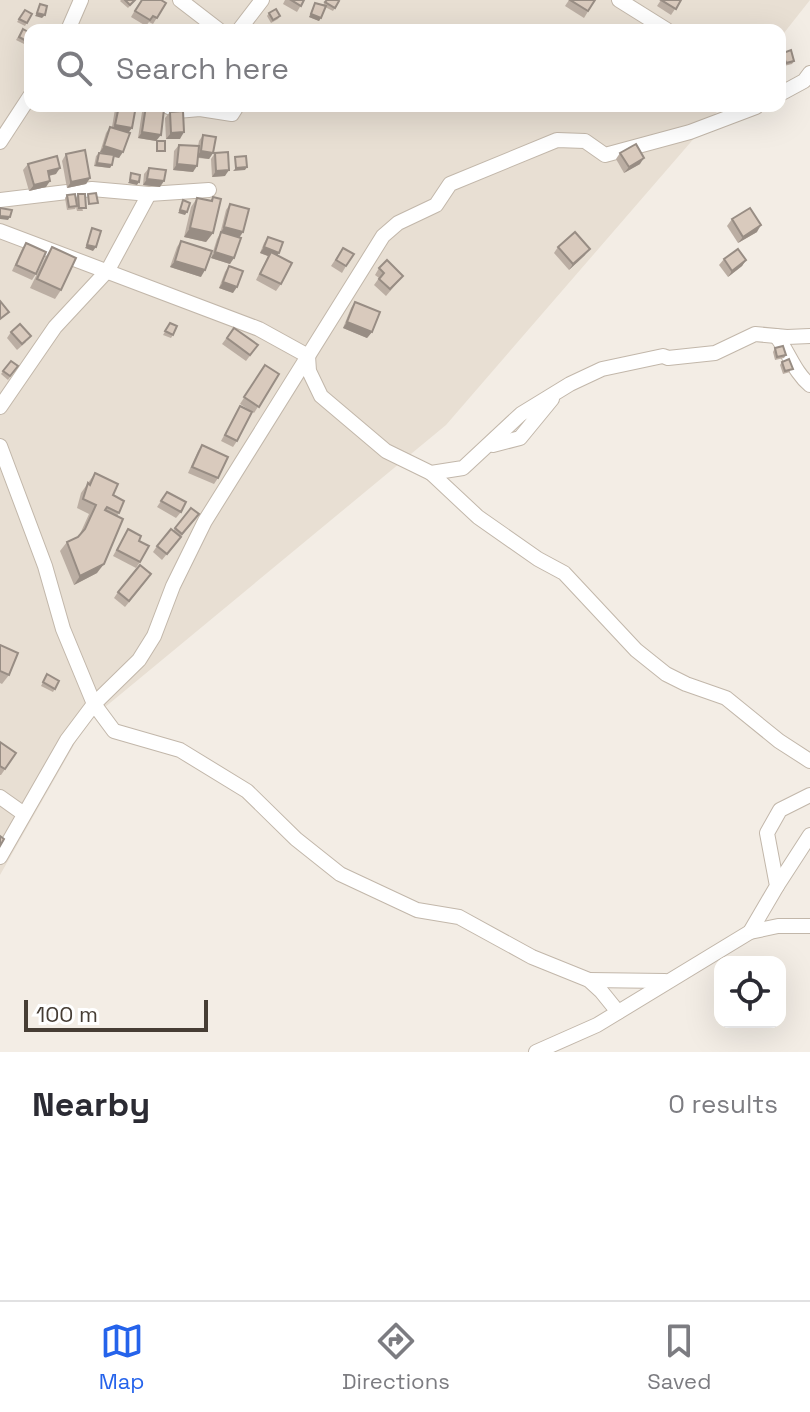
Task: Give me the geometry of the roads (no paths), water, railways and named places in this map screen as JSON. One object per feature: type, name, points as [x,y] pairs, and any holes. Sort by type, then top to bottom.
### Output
[{"type":"street","points":[[71,24],[81,0]]},
{"type":"street","points":[[180,0],[211,24]]},
{"type":"street","points":[[244,24],[262,0]]},
{"type":"street","points":[[619,0],[657,24]]},
{"type":"street","points":[[786,91],[804,81],[810,73]]},
{"type":"street","points":[[0,142],[24,105]]},
{"type":"street","points":[[0,857],[67,740],[94,704],[139,660],[154,636],[173,586],[205,521],[383,236],[398,223],[436,205],[450,184],[557,140],[585,141],[605,155],[690,132],[741,112]]},
{"type":"street","points":[[0,200],[92,189],[149,194],[209,190]]},
{"type":"street","points":[[0,407],[55,327],[108,270],[149,194]]},
{"type":"street","points":[[0,231],[259,329],[308,356]]},
{"type":"street","points":[[431,473],[463,468],[521,414],[602,369],[663,356],[715,353],[755,334],[810,336]]},
{"type":"street","points":[[776,336],[796,370],[810,385]]},
{"type":"street","points":[[308,356],[309,371],[321,396],[386,451],[431,473],[478,517],[538,559],[564,573],[636,650],[666,674],[726,698],[810,761]]},
{"type":"street","points":[[0,446],[45,566],[63,629],[94,704],[114,731],[180,750],[247,791],[296,839],[340,874],[417,910],[459,917],[532,957],[589,980],[670,981]]},
{"type":"street","points":[[777,886],[767,833],[780,810],[810,795]]},
{"type":"street","points":[[0,797],[24,814]]},
{"type":"street","points":[[750,932],[810,835]]},
{"type":"street","points":[[536,1052],[597,1025],[750,932],[778,926],[810,926]]},
{"type":"street","points":[[589,980],[618,1012]]}]
